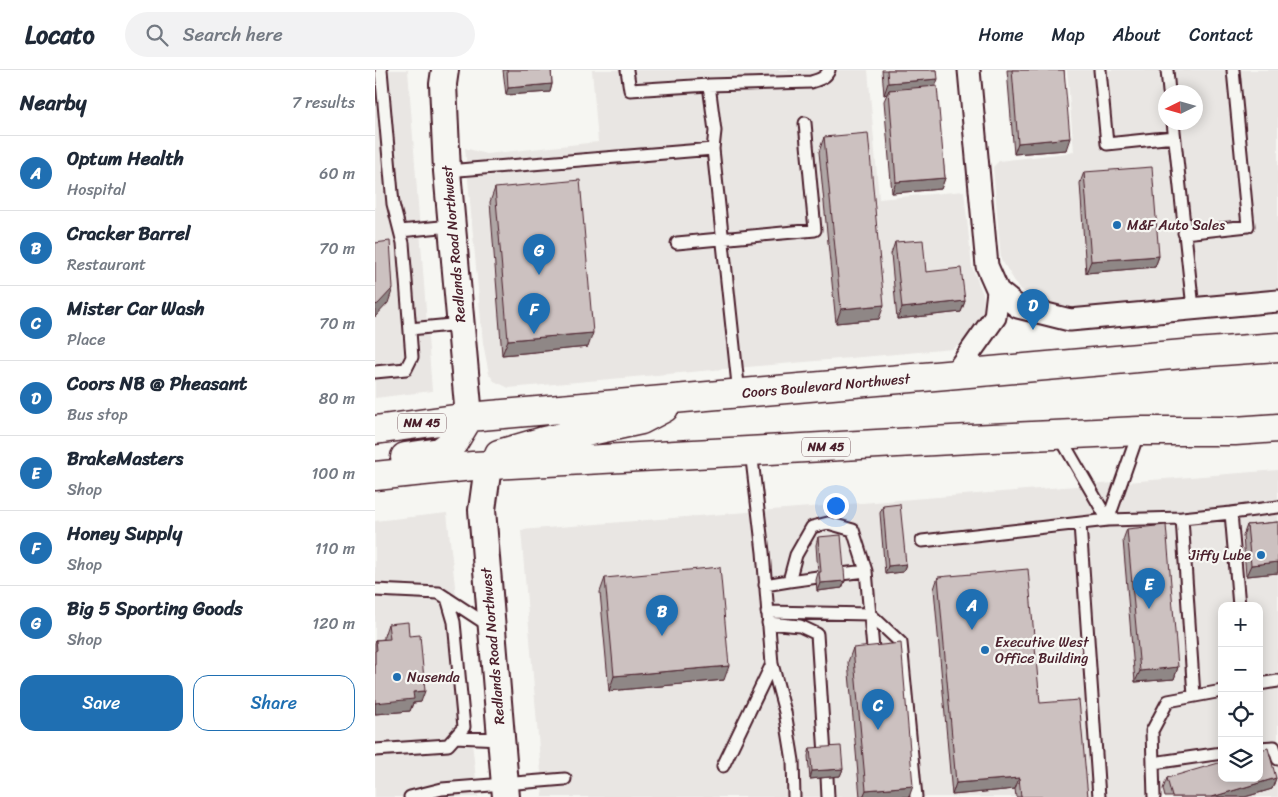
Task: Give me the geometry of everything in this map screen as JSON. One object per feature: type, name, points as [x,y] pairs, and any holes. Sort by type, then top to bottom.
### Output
[{"type":"main road","name":"Coors Boulevard Northwest","points":[[375,430],[469,417],[1278,347]]},
{"type":"main road","points":[[488,466],[499,454],[544,441],[641,420],[683,398]]},
{"type":"main road","points":[[375,462],[440,452],[454,442],[469,417]]},
{"type":"main road","name":"NM 45","points":[[375,476],[488,466],[751,451],[1139,431],[1235,431],[1278,428]]},
{"type":"main road","points":[[1235,431],[1267,443],[1278,445]]},
{"type":"street","name":"Redlands Road Northwest","points":[[445,70],[443,84],[447,171],[469,417]]},
{"type":"street","points":[[969,70],[987,266],[998,291],[1018,307],[1070,320],[1278,301]]},
{"type":"street","points":[[954,375],[995,317],[998,291]]},
{"type":"street","name":"Redlands Road Northwest","points":[[488,466],[482,510],[505,791]]},
{"type":"lane","points":[[375,372],[406,370],[412,357],[403,243],[393,204],[381,70]]},
{"type":"lane","points":[[627,70],[630,90],[709,85],[811,82],[820,80],[829,70]]},
{"type":"lane","points":[[1100,70],[1107,144],[1174,137]]},
{"type":"lane","points":[[1167,70],[1168,85]]},
{"type":"lane","points":[[1184,233],[1248,226],[1233,70]]},
{"type":"lane","points":[[709,85],[715,131],[713,149],[739,394]]},
{"type":"lane","points":[[677,244],[815,230],[805,123]]},
{"type":"lane","points":[[1174,130],[1193,308]]},
{"type":"lane","points":[[447,171],[713,149]]},
{"type":"lane","points":[[400,231],[451,226]]},
{"type":"lane","points":[[410,329],[461,324]]},
{"type":"lane","points":[[1108,520],[1139,431]]},
{"type":"lane","points":[[1059,435],[1108,520]]},
{"type":"lane","points":[[751,451],[771,664],[785,712],[793,761],[794,797]]},
{"type":"lane","points":[[922,541],[1108,520],[1182,518],[1278,508]]},
{"type":"lane","points":[[1231,513],[1239,602]]},
{"type":"lane","points":[[1182,518],[1194,696]]},
{"type":"lane","points":[[789,581],[796,555],[812,527],[828,523],[853,530],[865,571],[874,660]]},
{"type":"lane","points":[[1080,524],[1099,797]]},
{"type":"lane","points":[[841,574],[865,571]]},
{"type":"lane","points":[[765,585],[818,577]]},
{"type":"lane","points":[[375,590],[439,593],[492,628]]},
{"type":"lane","points":[[375,750],[448,745],[463,728],[454,622],[447,598]]},
{"type":"lane","points":[[768,618],[870,614],[901,643],[916,797]]},
{"type":"lane","points":[[768,618],[800,626],[817,634],[825,755]]},
{"type":"lane","points":[[723,766],[771,664]]},
{"type":"lane","points":[[1263,683],[1278,681]]},
{"type":"lane","points":[[1154,797],[1152,731],[1168,701],[1218,692]]},
{"type":"lane","points":[[455,737],[501,739]]},
{"type":"lane","points":[[1263,748],[1274,747],[1278,759]]},
{"type":"lane","points":[[1153,763],[1218,754]]},
{"type":"lane","points":[[827,778],[829,797]]},
{"type":"lane","points":[[415,796],[442,789],[505,791],[565,780]]},
{"type":"shaded area","points":[[375,70],[408,70],[432,391],[375,398]]},
{"type":"shaded area","points":[[592,70],[868,70],[879,199],[964,191],[972,267],[983,294],[984,310],[977,331],[953,349],[509,388],[494,381],[489,374],[483,343],[465,148],[486,154],[598,142]]},
{"type":"shaded area","points":[[1067,70],[1278,70],[1278,293],[1078,312],[1040,302],[1019,288],[1001,259],[993,167],[999,161],[1074,152]]},
{"type":"shaded area","points":[[1278,470],[1278,797],[543,797],[521,530]]},
{"type":"shaded area","points":[[447,513],[478,797],[375,797],[375,521]]},
{"type":"building","points":[[507,70],[551,70],[552,84],[508,88]]},
{"type":"building","points":[[887,70],[937,70],[938,79],[888,83]]},
{"type":"building","points":[[1012,70],[1064,70],[1070,138],[1018,143]]},
{"type":"building","points":[[937,86],[945,178],[896,182],[889,90]]},
{"type":"building","points":[[868,133],[884,305],[841,309],[824,137]]},
{"type":"building","name":"M&F Auto Sales","points":[[1152,167],[1159,256],[1091,261],[1084,172]]},
{"type":"building","points":[[580,180],[593,333],[508,340],[495,188]]},
{"type":"building","points":[[923,240],[926,272],[961,268],[965,301],[902,308],[895,242]]},
{"type":"building","points":[[390,241],[393,288],[375,305],[375,243]]},
{"type":"building","points":[[900,504],[906,564],[888,566],[883,506]]},
{"type":"building","name":"Jiffy Lube","points":[[1278,522],[1278,562],[1251,565],[1247,525]]},
{"type":"building","points":[[1166,525],[1178,667],[1140,671],[1127,529]]},
{"type":"building","points":[[841,535],[845,581],[820,583],[818,537]]},
{"type":"building","points":[[720,567],[729,666],[614,676],[605,578]]},
{"type":"building","name":"Executive West Office Building","points":[[1028,569],[1040,703],[1079,700],[1088,797],[1021,797],[1019,778],[956,783],[938,577]]},
{"type":"building","name":"Nusenda","points":[[408,622],[409,636],[420,635],[425,691],[413,692],[414,699],[375,703],[376,640],[390,639],[388,624]]},
{"type":"building","points":[[901,643],[913,786],[866,790],[853,648]]},
{"type":"building","points":[[841,746],[843,769],[812,771],[810,748]]},
{"type":"building","points":[[1268,748],[1276,778],[1263,782],[1263,749]]},
{"type":"building","points":[[1218,763],[1218,782],[1263,782],[1212,797],[1172,797],[1167,778]]},
{"type":"place","name":"M&F Auto Sales","points":[[1117,225]]},
{"type":"place","name":"Big 5 Sporting Goods","points":[[539,275]]},
{"type":"place","name":"Coors NB @ Pheasant","points":[[1033,330]]},
{"type":"place","name":"Honey Supply","points":[[534,334]]},
{"type":"place","name":"Jiffy Lube","points":[[1261,555]]},
{"type":"place","name":"BrakeMasters","points":[[1149,609]]},
{"type":"place","name":"Optum Health","points":[[972,630]]},
{"type":"place","name":"Cracker Barrel","points":[[662,636]]},
{"type":"place","name":"Executive West Office Building","points":[[985,650]]},
{"type":"place","name":"Nusenda","points":[[397,677]]},
{"type":"place","name":"Mister Car Wash","points":[[878,730]]}]
